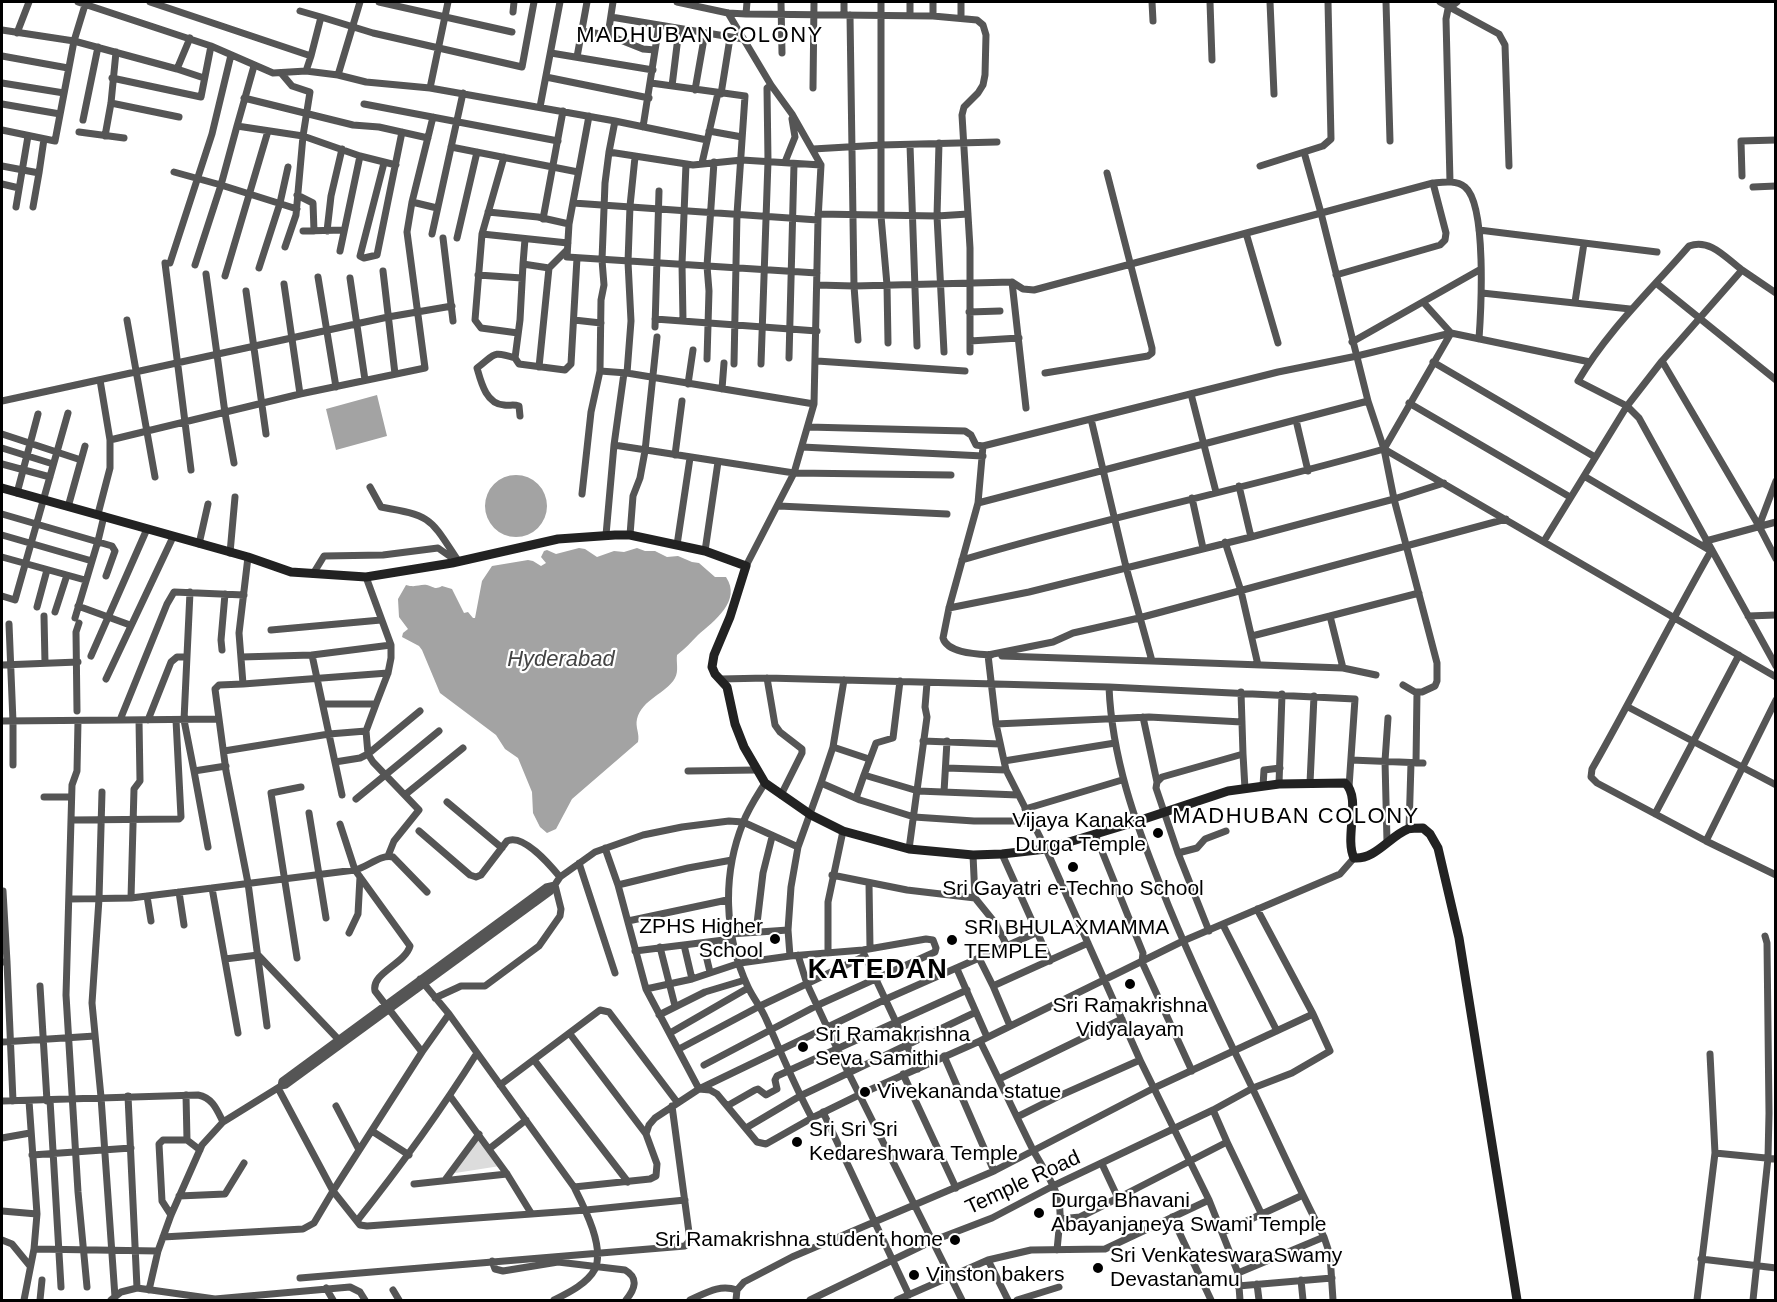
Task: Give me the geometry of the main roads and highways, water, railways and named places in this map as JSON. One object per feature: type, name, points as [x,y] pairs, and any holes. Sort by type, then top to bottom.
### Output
[{"type":"water","points":[[377,395],[387,436],[336,450],[326,409]]},
{"type":"water","points":[[516,475],[533,480],[538,484],[542,489],[547,506],[542,523],[538,528],[533,532],[516,537],[499,532],[494,528],[490,523],[485,506],[490,489],[494,484],[499,480]]},
{"type":"water","name":"Hyderabad","points":[[579,548],[597,557],[614,551],[624,552],[637,548],[655,551],[667,557],[678,556],[699,563],[715,577],[726,577],[731,594],[718,617],[677,655],[677,672],[671,684],[649,701],[640,712],[637,719],[638,742],[572,799],[556,829],[547,833],[540,827],[533,813],[532,792],[518,758],[505,749],[496,735],[440,693],[422,650],[402,637],[408,629],[399,617],[398,599],[406,585],[427,585],[436,588],[442,586],[452,589],[464,613],[468,612],[475,618],[482,581],[492,566],[528,560],[541,566],[546,563],[541,557],[544,551],[556,554]]},
{"type":"place","name":"Vijaya Kanaka Durga Temple","points":[[1158,833]]},
{"type":"place","name":"Sri Gayatri e-Techno School","points":[[1073,867]]},
{"type":"place","name":"ZPHS Higher School","points":[[775,939]]},
{"type":"place","name":"SRI BHULAXMAMMA TEMPLE","points":[[952,940]]},
{"type":"place","name":"Sri Ramakrishna Vidyalayam","points":[[1130,984]]},
{"type":"place","name":"Sri Ramakrishna Seva Samithi","points":[[803,1047]]},
{"type":"place","name":"Vivekananda statue","points":[[865,1092]]},
{"type":"place","name":"Sri Sri Sri Kedareshwara Temple","points":[[797,1142]]},
{"type":"place","name":"Durga Bhavani Abayanjaneya Swami Temple","points":[[1039,1213]]},
{"type":"place","name":"Sri Ramakrishna student home","points":[[955,1240]]},
{"type":"place","name":"Sri VenkateswaraSwamy Devastanamu","points":[[1098,1268]]},
{"type":"place","name":"Vinston bakers","points":[[914,1275]]},
{"type":"district","name":"MADHUBAN COLONY","points":[[700,36]]},
{"type":"district","name":"MADHUBAN COLONY","points":[[1296,817]]},
{"type":"district","name":"KATEDAN","points":[[878,971]]}]
